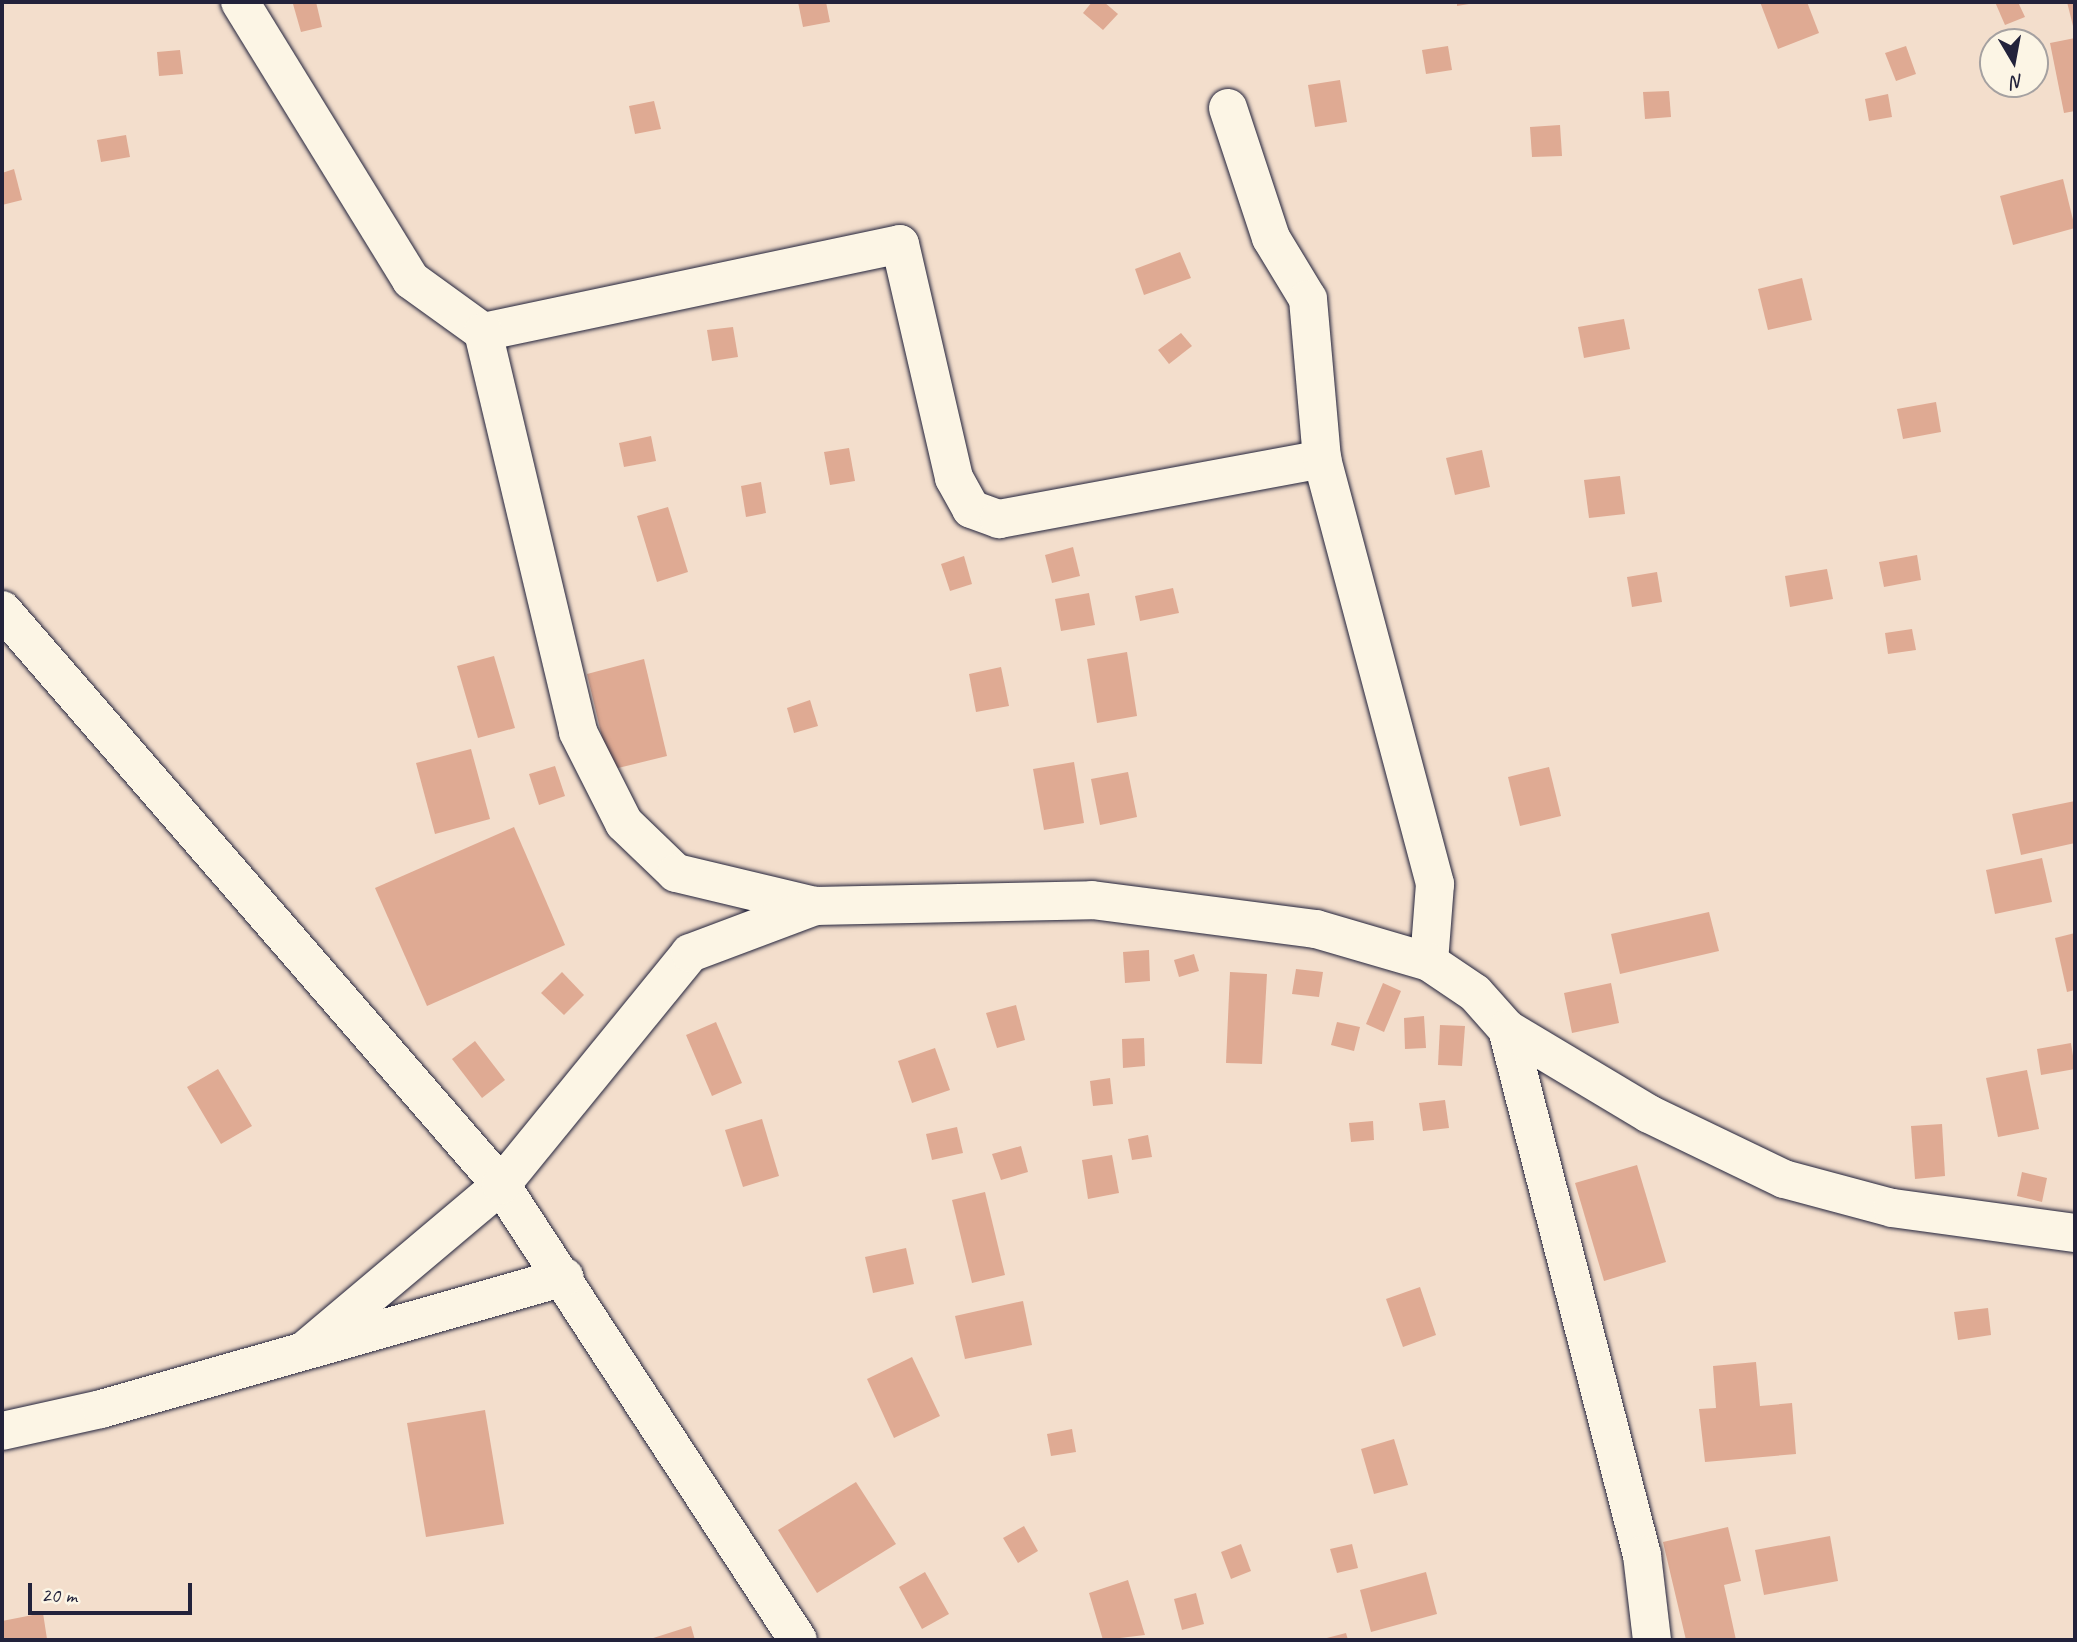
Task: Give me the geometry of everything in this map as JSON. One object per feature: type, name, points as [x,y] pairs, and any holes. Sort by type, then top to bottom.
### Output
[{"type":"street","points":[[240,2],[411,280],[483,332],[578,733],[624,823],[676,873],[815,906],[1092,900],[1316,929],[1429,962],[1475,993],[1507,1029],[1649,1114],[1784,1179],[1892,1208],[2075,1233]]},
{"type":"street","points":[[1228,108],[1271,238],[1308,299],[1322,459],[1435,884],[1429,962]]},
{"type":"street","points":[[483,332],[900,244],[954,478],[971,509],[999,519],[1322,459]]},
{"type":"street","points":[[2,610],[501,1185],[565,1277],[798,1640]]},
{"type":"street","points":[[305,1350],[501,1185],[690,953],[815,906]]},
{"type":"street","points":[[1507,1029],[1642,1555],[1652,1640]]},
{"type":"street","points":[[2,1431],[565,1277]]},
{"type":"building","points":[[316,2],[322,27],[301,32],[293,4]]},
{"type":"building","points":[[798,2],[826,2],[830,22],[803,27]]},
{"type":"building","points":[[1092,2],[1104,2],[1118,14],[1103,30],[1083,13]]},
{"type":"building","points":[[1457,2],[1474,2],[1475,3],[1457,6]]},
{"type":"building","points":[[1760,2],[1807,2],[1819,33],[1778,49]]},
{"type":"building","points":[[1995,2],[2018,2],[2025,17],[2005,25]]},
{"type":"building","points":[[2067,2],[2075,2],[2074,30]]},
{"type":"building","points":[[2075,38],[2075,111],[2064,113],[2050,43]]},
{"type":"building","points":[[1448,46],[1452,70],[1426,74],[1422,50]]},
{"type":"building","points":[[1906,46],[1916,74],[1896,81],[1885,53]]},
{"type":"building","points":[[180,50],[183,74],[159,76],[157,52]]},
{"type":"building","points":[[1340,80],[1347,122],[1315,127],[1308,85]]},
{"type":"building","points":[[1669,91],[1671,117],[1645,119],[1643,92]]},
{"type":"building","points":[[1888,94],[1892,117],[1869,121],[1865,99]]},
{"type":"building","points":[[654,101],[661,129],[635,134],[629,106]]},
{"type":"building","points":[[1560,125],[1562,156],[1532,157],[1530,127]]},
{"type":"building","points":[[126,135],[130,157],[101,162],[97,140]]},
{"type":"building","points":[[14,169],[22,200],[2,205],[2,173]]},
{"type":"building","points":[[2063,179],[2075,228],[2013,245],[2000,196]]},
{"type":"building","points":[[1180,252],[1191,278],[1144,295],[1135,269]]},
{"type":"building","points":[[1802,278],[1812,320],[1768,330],[1758,289]]},
{"type":"building","points":[[1624,319],[1630,349],[1584,358],[1578,327]]},
{"type":"building","points":[[733,327],[738,357],[712,361],[707,330]]},
{"type":"building","points":[[1181,333],[1192,346],[1169,364],[1158,350]]},
{"type":"building","points":[[1936,402],[1941,432],[1903,439],[1897,409]]},
{"type":"building","points":[[651,436],[656,461],[624,467],[619,443]]},
{"type":"building","points":[[849,448],[855,481],[830,485],[824,452]]},
{"type":"building","points":[[1482,450],[1490,487],[1455,495],[1446,458]]},
{"type":"building","points":[[1620,476],[1625,514],[1589,518],[1584,480]]},
{"type":"building","points":[[761,482],[766,513],[746,517],[741,486]]},
{"type":"building","points":[[668,507],[688,572],[657,582],[637,516]]},
{"type":"building","points":[[1073,547],[1080,576],[1052,583],[1045,555]]},
{"type":"building","points":[[1917,555],[1921,580],[1884,587],[1879,562]]},
{"type":"building","points":[[964,556],[972,584],[950,591],[941,564]]},
{"type":"building","points":[[1827,569],[1833,599],[1790,607],[1785,576]]},
{"type":"building","points":[[1657,572],[1662,602],[1632,607],[1627,577]]},
{"type":"building","points":[[1173,588],[1179,613],[1140,621],[1135,596]]},
{"type":"building","points":[[1089,593],[1095,625],[1061,631],[1055,599]]},
{"type":"building","points":[[1912,629],[1916,650],[1888,654],[1885,633]]},
{"type":"building","points":[[1127,652],[1137,716],[1097,723],[1087,659]]},
{"type":"building","points":[[494,656],[515,728],[478,738],[457,666]]},
{"type":"building","points":[[644,659],[667,756],[610,770],[587,674]]},
{"type":"building","points":[[1001,667],[1009,706],[976,712],[969,674]]},
{"type":"building","points":[[810,700],[818,726],[794,733],[787,708]]},
{"type":"building","points":[[471,749],[490,819],[435,834],[416,763]]},
{"type":"building","points":[[1074,762],[1084,823],[1044,830],[1033,769]]},
{"type":"building","points":[[555,766],[565,796],[539,805],[529,774]]},
{"type":"building","points":[[1549,767],[1561,816],[1520,826],[1508,777]]},
{"type":"building","points":[[1128,772],[1137,817],[1100,825],[1091,779]]},
{"type":"building","points":[[2075,801],[2075,843],[2021,855],[2012,814]]},
{"type":"building","points":[[514,827],[565,945],[427,1006],[375,888]]},
{"type":"building","points":[[2042,858],[2052,902],[1995,914],[1986,870]]},
{"type":"building","points":[[1709,912],[1719,951],[1620,974],[1611,934]]},
{"type":"building","points":[[2075,933],[2075,990],[2067,992],[2055,938]]},
{"type":"building","points":[[1149,950],[1150,981],[1125,983],[1123,952]]},
{"type":"building","points":[[1194,954],[1199,971],[1179,977],[1174,960]]},
{"type":"building","points":[[1296,969],[1323,972],[1319,997],[1292,994]]},
{"type":"building","points":[[562,972],[584,995],[564,1015],[541,993]]},
{"type":"building","points":[[1230,972],[1267,974],[1262,1064],[1226,1063]]},
{"type":"building","points":[[1383,983],[1401,991],[1384,1032],[1366,1024]]},
{"type":"building","points":[[1611,983],[1619,1023],[1572,1033],[1564,993]]},
{"type":"building","points":[[1016,1005],[1025,1040],[997,1048],[986,1013]]},
{"type":"building","points":[[1424,1016],[1426,1048],[1405,1049],[1404,1018]]},
{"type":"building","points":[[716,1022],[742,1083],[712,1096],[686,1035]]},
{"type":"building","points":[[1337,1022],[1360,1027],[1354,1051],[1331,1045]]},
{"type":"building","points":[[1440,1025],[1465,1026],[1462,1066],[1438,1065]]},
{"type":"building","points":[[1144,1038],[1145,1066],[1123,1068],[1122,1039]]},
{"type":"building","points":[[475,1041],[505,1080],[482,1098],[452,1059]]},
{"type":"building","points":[[2071,1043],[2075,1069],[2041,1075],[2037,1049]]},
{"type":"building","points":[[935,1048],[950,1090],[912,1103],[898,1061]]},
{"type":"building","points":[[218,1069],[252,1126],[221,1144],[187,1087]]},
{"type":"building","points":[[2027,1070],[2039,1129],[1998,1137],[1986,1078]]},
{"type":"building","points":[[1110,1078],[1113,1104],[1093,1106],[1090,1081]]},
{"type":"building","points":[[1445,1100],[1449,1128],[1423,1131],[1419,1103]]},
{"type":"building","points":[[762,1119],[779,1176],[743,1187],[725,1130]]},
{"type":"building","points":[[1373,1121],[1374,1140],[1351,1142],[1349,1123]]},
{"type":"building","points":[[1942,1124],[1945,1176],[1915,1179],[1911,1126]]},
{"type":"building","points":[[957,1127],[963,1153],[932,1160],[926,1134]]},
{"type":"building","points":[[1148,1135],[1152,1157],[1132,1160],[1128,1139]]},
{"type":"building","points":[[1021,1146],[1028,1172],[1001,1180],[992,1154]]},
{"type":"building","points":[[1112,1155],[1119,1193],[1088,1199],[1082,1160]]},
{"type":"building","points":[[1637,1165],[1666,1262],[1604,1281],[1575,1183]]},
{"type":"building","points":[[2022,1172],[2047,1178],[2042,1202],[2017,1196]]},
{"type":"building","points":[[985,1192],[1005,1275],[972,1283],[952,1200]]},
{"type":"building","points":[[906,1248],[914,1284],[873,1293],[865,1257]]},
{"type":"building","points":[[1420,1287],[1436,1335],[1403,1347],[1386,1299]]},
{"type":"building","points":[[1023,1301],[1032,1345],[965,1359],[955,1316]]},
{"type":"building","points":[[1988,1308],[1991,1335],[1958,1340],[1954,1312]]},
{"type":"building","points":[[912,1357],[940,1416],[894,1438],[867,1379]]},
{"type":"building","points":[[1756,1362],[1760,1406],[1792,1403],[1796,1454],[1705,1462],[1699,1409],[1716,1408],[1713,1366]]},
{"type":"building","points":[[485,1410],[504,1524],[426,1537],[407,1423]]},
{"type":"building","points":[[1072,1429],[1076,1452],[1051,1456],[1047,1434]]},
{"type":"building","points":[[1394,1439],[1408,1485],[1374,1494],[1361,1449]]},
{"type":"building","points":[[856,1482],[896,1544],[817,1593],[778,1530]]},
{"type":"building","points":[[1024,1526],[1038,1551],[1018,1563],[1003,1538]]},
{"type":"building","points":[[1728,1527],[1741,1581],[1724,1585],[1736,1640],[1686,1640],[1663,1542]]},
{"type":"building","points":[[1830,1536],[1838,1581],[1764,1595],[1755,1550]]},
{"type":"building","points":[[1241,1544],[1251,1571],[1231,1579],[1221,1552]]},
{"type":"building","points":[[1352,1544],[1358,1568],[1337,1573],[1330,1549]]},
{"type":"building","points":[[925,1572],[949,1614],[922,1629],[899,1587]]},
{"type":"building","points":[[1426,1572],[1437,1614],[1371,1632],[1360,1590]]},
{"type":"building","points":[[1128,1580],[1145,1635],[1103,1640],[1089,1593]]},
{"type":"building","points":[[1196,1593],[1204,1624],[1182,1630],[1174,1599]]},
{"type":"building","points":[[43,1613],[47,1639],[2,1640],[2,1621]]},
{"type":"building","points":[[691,1626],[695,1640],[647,1640]]},
{"type":"building","points":[[1346,1633],[1348,1640],[1323,1640],[1323,1639]]}]
